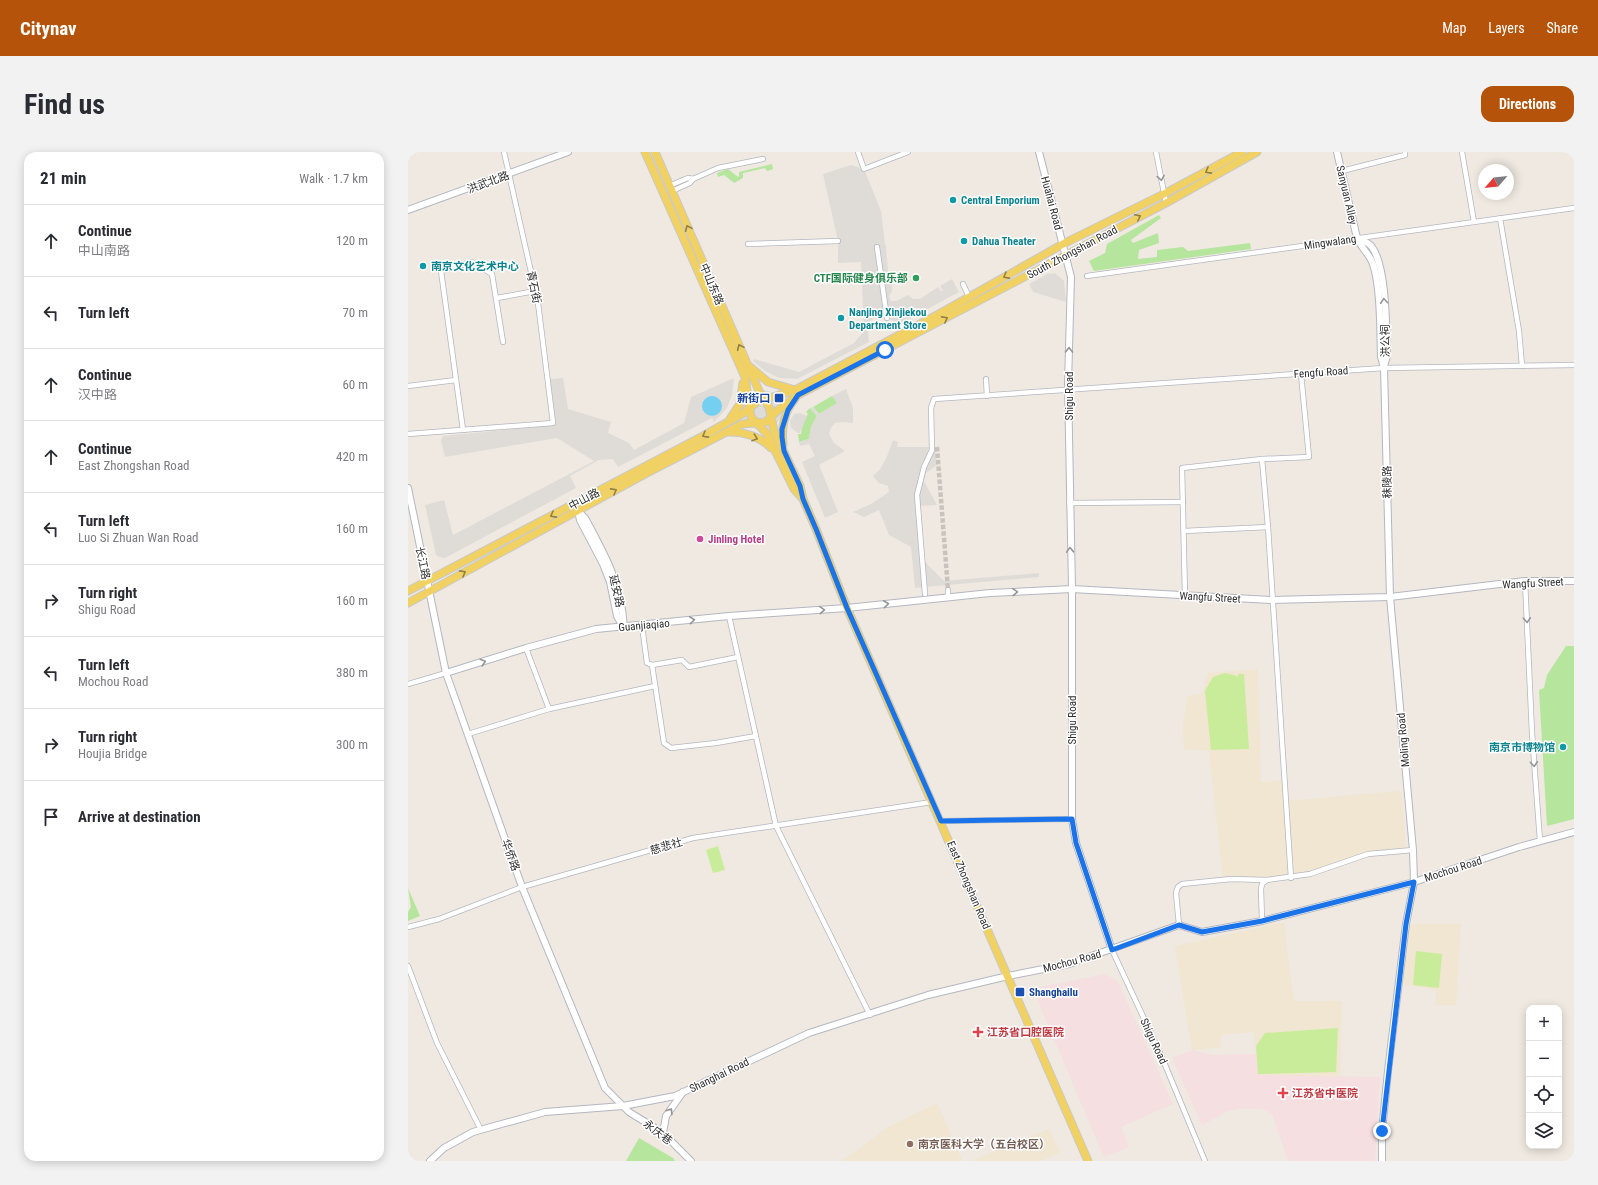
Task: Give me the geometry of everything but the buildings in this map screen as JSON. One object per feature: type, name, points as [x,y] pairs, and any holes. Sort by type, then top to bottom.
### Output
[{"type":"main road","name":"中山东路","points":[[645,152],[744,366],[764,400],[771,416],[781,453]]},
{"type":"main road","name":"中山东路","points":[[654,152],[671,189],[744,366],[752,417],[758,424]]},
{"type":"main road","name":"South Zhongshan Road","points":[[797,393],[1063,244],[1164,194],[1242,152]]},
{"type":"main road","name":"South Zhongshan Road","points":[[797,393],[1166,203],[1257,152]]},
{"type":"main road","points":[[744,366],[768,382],[797,393]]},
{"type":"main road","points":[[744,366],[744,388],[740,404],[724,429],[761,440],[781,453]]},
{"type":"main road","points":[[764,400],[797,393]]},
{"type":"main road","points":[[781,453],[782,429],[788,410],[797,393]]},
{"type":"main road","name":"中山路","points":[[408,591],[724,429],[742,424],[758,424],[766,422],[797,393]]},
{"type":"main road","name":"中山路","points":[[408,603],[724,429],[756,402],[764,400]]},
{"type":"main road","points":[[758,424],[781,453]]},
{"type":"main road","name":"East Zhongshan Road","points":[[781,453],[794,489],[803,499],[847,608],[1088,1161]]},
{"type":"street","name":"青石街","points":[[463,430],[553,423],[538,303],[504,152]]},
{"type":"street","name":"洪武北路","points":[[408,210],[568,152]]},
{"type":"street","points":[[858,152],[864,169],[908,152]]},
{"type":"street","name":"Huahai Road","points":[[1039,152],[1066,254]]},
{"type":"street","points":[[1156,152],[1166,203]]},
{"type":"street","name":"Sanyuan Alley","points":[[1337,152],[1356,238]]},
{"type":"street","points":[[1342,171],[1405,155],[1405,152]]},
{"type":"street","points":[[1462,152],[1474,222]]},
{"type":"street","points":[[671,189],[690,183],[693,179],[718,168],[763,159]]},
{"type":"street","name":"Mingwalang","points":[[1087,276],[1574,208]]},
{"type":"street","points":[[1500,218],[1519,331],[1522,366]]},
{"type":"street","name":"洪公祠","points":[[1356,238],[1360,246],[1369,254],[1376,278],[1381,357],[1384,368]]},
{"type":"street","points":[[748,244],[838,241]]},
{"type":"street","points":[[877,247],[887,318]]},
{"type":"street","name":"Shigu Road","points":[[1066,254],[1070,278],[1068,391],[1069,503],[1072,589],[1072,819],[1076,843],[1112,950],[1161,1055],[1205,1161]]},
{"type":"street","points":[[408,434],[463,430],[441,271],[472,262],[492,274],[503,342]]},
{"type":"street","points":[[963,284],[969,297]]},
{"type":"street","points":[[497,298],[535,291]]},
{"type":"street","name":"Fengfu Road","points":[[926,594],[916,494],[924,467],[932,450],[931,408],[934,399],[1068,391],[1384,368],[1574,365]]},
{"type":"street","name":"秣陵路","points":[[1384,368],[1390,597]]},
{"type":"street","points":[[1185,596],[1182,468],[1262,459],[1309,457],[1301,374]]},
{"type":"street","points":[[408,386],[456,380]]},
{"type":"street","points":[[986,380],[986,396]]},
{"type":"street","points":[[1262,459],[1268,527],[1271,600],[1291,878]]},
{"type":"street","name":"长江路","points":[[408,489],[429,592]]},
{"type":"street","points":[[1069,503],[1183,502]]},
{"type":"street","name":"延安路","points":[[578,510],[580,520],[606,572],[616,616],[624,627]]},
{"type":"street","points":[[1184,530],[1268,527]]},
{"type":"street","points":[[1525,581],[1532,733],[1540,841]]},
{"type":"street","name":"Wangfu Street","points":[[847,608],[990,593],[1072,589],[1271,600],[1390,597],[1525,581],[1574,581]]},
{"type":"street","points":[[948,590],[948,598]]},
{"type":"street","name":"华侨路","points":[[429,592],[446,673],[522,887],[605,1088],[624,1106]]},
{"type":"street","name":"Moling Road","points":[[1382,1161],[1388,1071],[1406,924],[1414,882],[1413,850],[1390,597]]},
{"type":"street","name":"Guanjiaqiao","points":[[446,673],[526,648],[596,629],[642,626],[730,616],[847,608]]},
{"type":"street","points":[[730,616],[776,826],[870,1015]]},
{"type":"street","points":[[642,626],[647,663],[652,664],[682,660],[689,667],[738,656]]},
{"type":"street","points":[[526,648],[549,709]]},
{"type":"street","points":[[652,664],[664,743],[671,748],[716,744],[756,736]]},
{"type":"street","points":[[408,684],[446,673]]},
{"type":"street","points":[[468,734],[549,709],[655,686]]},
{"type":"street","name":"慈悲社","points":[[408,927],[439,918],[522,887],[693,838],[932,802]]},
{"type":"street","points":[[941,821],[1072,819]]},
{"type":"street","name":"Mochou Road","points":[[1008,976],[1070,964],[1179,925],[1202,932],[1262,921],[1414,882],[1540,841],[1574,832]]},
{"type":"street","points":[[1179,925],[1176,893],[1178,887],[1182,884],[1231,879],[1267,880],[1291,878],[1310,874],[1368,854],[1413,850]]},
{"type":"street","points":[[1262,921],[1261,889],[1262,884],[1267,880]]},
{"type":"street","points":[[408,967],[437,1043],[480,1130]]},
{"type":"street","name":"Shanghai Road","points":[[430,1161],[444,1148],[480,1130],[545,1112],[624,1106],[675,1096],[809,1033],[870,1015],[928,995],[1008,976]]},
{"type":"street","points":[[663,1133],[666,1116],[683,1092]]},
{"type":"street","name":"永庆巷","points":[[624,1106],[630,1112],[663,1133],[691,1161]]},
{"type":"shaded area","points":[[851,165],[864,169],[881,211],[886,245],[889,284],[892,284],[892,291],[889,296],[891,301],[896,301],[908,295],[913,299],[920,299],[938,287],[941,291],[943,291],[940,286],[952,279],[959,292],[898,325],[885,315],[875,317],[869,322],[865,331],[868,331],[869,342],[797,379],[779,378],[765,371],[753,361],[754,359],[799,372],[854,343],[864,331],[861,262],[838,263],[838,241],[823,174]]},
{"type":"shaded area","points":[[1055,273],[1064,281],[1066,302],[1033,292],[1029,284],[1048,274]]},
{"type":"shaded area","points":[[563,378],[568,409],[611,422],[608,433],[629,443],[634,450],[684,423],[691,397],[734,378],[732,395],[727,408],[714,422],[712,418],[618,467],[613,459],[599,460],[570,476],[576,488],[445,558],[436,555],[425,505],[444,500],[453,535],[594,461],[557,438],[445,457],[441,441],[443,436],[556,425],[550,379]]},
{"type":"shaded area","points":[[846,389],[853,408],[853,423],[835,423],[829,434],[834,443],[845,451],[819,465],[838,512],[825,518],[802,462],[815,456],[809,444],[800,446],[799,442],[809,439],[811,427],[817,416],[810,408],[813,407],[819,414],[837,403],[832,396]]},
{"type":"shaded area","points":[[766,390],[773,393],[779,399],[782,410],[781,418],[773,427],[766,430],[758,430],[751,427],[743,418],[742,406],[745,399],[754,391]]},
{"type":"shaded area","points":[[800,413],[807,416],[800,433],[798,433],[791,428],[790,421],[794,414]]},
{"type":"shaded area","points":[[893,440],[898,442],[897,447],[935,447],[937,465],[926,473],[924,481],[937,505],[919,506],[924,561],[944,581],[1039,573],[1039,577],[915,588],[911,547],[889,535],[879,510],[864,517],[853,512],[871,504],[889,492],[888,486],[879,483],[873,476],[880,469],[886,459]]},
{"type":"shaded area","points":[[1258,669],[1261,782],[1283,780],[1285,801],[1401,791],[1406,847],[1376,853],[1298,877],[1223,880],[1209,751],[1184,749],[1183,725],[1188,696],[1203,693],[1207,673]]},
{"type":"shaded area","points":[[1284,922],[1294,1001],[1342,1001],[1340,1080],[1258,1078],[1254,1032],[1221,1035],[1221,1047],[1192,1050],[1175,946]]},
{"type":"shaded area","points":[[1406,924],[1461,924],[1456,1005],[1435,1005],[1436,990],[1400,984]]},
{"type":"shaded area","points":[[1104,974],[1117,980],[1173,1104],[1121,1127],[1129,1147],[1104,1157],[1037,999],[1041,987]]},
{"type":"shaded area","name":"江苏省中医院","points":[[1192,1050],[1213,1055],[1256,1054],[1258,1075],[1380,1077],[1375,1161],[1288,1161],[1272,1114],[1263,1109],[1237,1109],[1226,1112],[1202,1125],[1172,1058]]},
{"type":"shaded area","name":"南京医科大学（五台校区）","points":[[937,1103],[962,1161],[842,1161],[888,1127]]},
{"type":"shaded area","name":"南京医科大学（五台校区）","points":[[1049,1129],[1060,1152],[1041,1161],[970,1161]]},
{"type":"green space","points":[[772,164],[773,169],[767,171],[765,168],[743,173],[743,178],[734,183],[724,175],[718,177],[717,173],[728,169],[738,177],[739,172]]},
{"type":"green space","points":[[1159,215],[1161,218],[1131,240],[1133,243],[1158,233],[1159,243],[1139,250],[1138,259],[1157,257],[1157,250],[1183,247],[1188,251],[1250,243],[1251,249],[1094,271],[1089,261],[1105,253],[1107,244]]},
{"type":"green space","points":[[832,396],[838,403],[819,414],[813,407]]},
{"type":"green space","points":[[810,408],[817,416],[811,427],[809,439],[799,442],[798,434],[801,434],[803,422],[808,414],[806,412]]},
{"type":"green space","points":[[1566,646],[1574,646],[1574,819],[1547,826],[1539,690],[1544,688],[1547,675]]},
{"type":"green space","points":[[1225,673],[1238,677],[1238,674],[1244,674],[1249,749],[1211,750],[1205,691],[1213,677]]},
{"type":"green space","points":[[718,846],[725,870],[713,873],[706,850]]},
{"type":"green space","points":[[408,888],[420,916],[408,921],[408,912],[411,907]]},
{"type":"green space","points":[[1416,951],[1442,954],[1439,988],[1413,985]]},
{"type":"green space","points":[[1338,1028],[1336,1072],[1258,1074],[1256,1046],[1265,1033]]},
{"type":"green space","points":[[639,1138],[673,1158],[675,1161],[626,1161]]},
{"type":"water","points":[[712,396],[719,399],[722,406],[719,413],[712,416],[705,413],[702,406],[705,399]]},
{"type":"tunnel","points":[[937,447],[948,590]]},
{"type":"place","name":"Central Emporium","points":[[953,200]]},
{"type":"place","name":"Dahua Theater","points":[[964,241]]},
{"type":"place","name":"南京文化艺术中心","points":[[423,266]]},
{"type":"place","name":"CTF国际健身俱乐部","points":[[916,278]]},
{"type":"place","name":"Nanjing Xinjiekou Department Store","points":[[841,318]]},
{"type":"place","name":"新街口","points":[[779,398]]},
{"type":"place","name":"Jinling Hotel","points":[[700,539]]},
{"type":"place","name":"南京市博物馆","points":[[1563,747]]},
{"type":"place","name":"Shanghailu","points":[[1020,992]]},
{"type":"place","name":"江苏省口腔医院","points":[[978,1032]]},
{"type":"place","name":"江苏省中医院","points":[[1283,1093]]},
{"type":"place","name":"南京医科大学（五台校区）","points":[[910,1144]]},
{"type":"route","points":[[885,350],[798,395],[788,410],[782,429],[782,437],[784,451],[800,486],[803,499],[847,608],[941,821],[1072,819],[1076,843],[1112,950],[1179,925],[1202,932],[1262,921],[1414,882],[1406,924],[1382,1131]]}]
